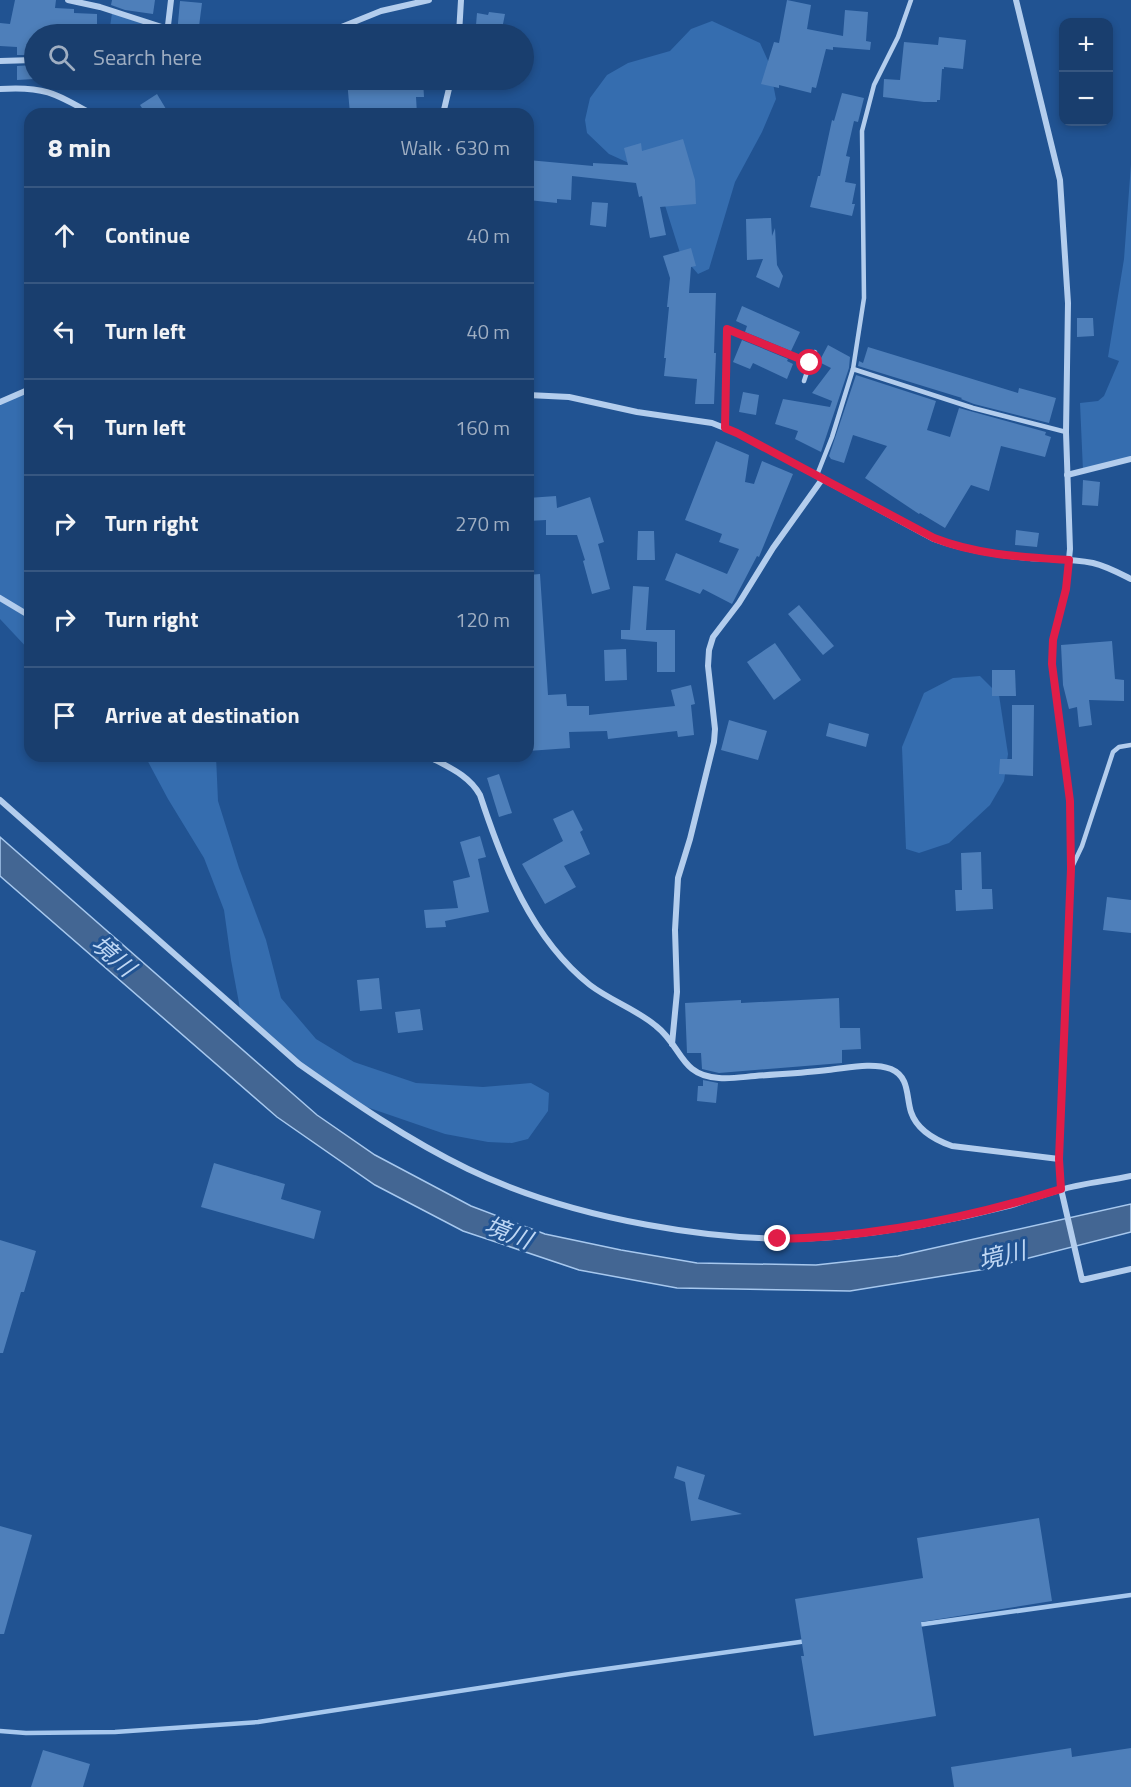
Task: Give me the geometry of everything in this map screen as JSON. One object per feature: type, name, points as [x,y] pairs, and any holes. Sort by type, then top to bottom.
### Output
[{"type":"street","points":[[68,0],[101,4],[148,24]]},
{"type":"street","points":[[168,24],[171,0]]},
{"type":"street","points":[[349,24],[381,11],[429,0]]},
{"type":"street","points":[[460,24],[461,0]]},
{"type":"street","points":[[1016,0],[1060,180],[1068,303],[1066,432],[1070,549],[1066,589],[1053,640],[1052,664],[1070,801],[1071,869],[1059,1159],[1061,1189],[1082,1281],[1131,1269]]},
{"type":"street","points":[[0,61],[24,60]]},
{"type":"street","points":[[0,89],[24,89]]},
{"type":"street","points":[[44,90],[82,108]]},
{"type":"street","points":[[445,108],[449,90]]},
{"type":"street","points":[[0,402],[24,392]]},
{"type":"street","points":[[534,394],[569,397],[637,412],[712,423],[737,433],[950,545],[1019,557],[1093,563],[1131,579]]},
{"type":"street","points":[[1067,475],[1131,459]]},
{"type":"street","points":[[672,1044],[677,992],[675,930],[678,878],[714,742],[715,729],[709,684],[709,650],[713,637],[739,603],[820,476]]},
{"type":"street","points":[[0,598],[24,612]]},
{"type":"street","points":[[440,762],[474,784],[506,867],[541,931],[560,956],[591,986],[658,1027],[693,1072],[706,1077],[732,1079],[867,1066],[892,1070],[906,1083],[912,1114],[927,1134],[939,1141],[952,1146],[1059,1159]]},
{"type":"street","points":[[0,800],[298,1064],[352,1102],[418,1143],[469,1170],[531,1196],[594,1213],[665,1227],[778,1239],[836,1236],[902,1228],[1012,1205],[1061,1189],[1131,1176]]},
{"type":"lane","points":[[820,476],[853,369],[864,298],[862,131],[874,85],[898,37],[911,0]]},
{"type":"lane","points":[[725,428],[727,329],[810,363]]},
{"type":"lane","points":[[804,381],[815,352]]},
{"type":"lane","points":[[853,369],[973,408],[1066,432]]},
{"type":"lane","points":[[1071,869],[1082,846],[1113,752],[1119,747],[1131,745]]},
{"type":"shaded area","points":[[112,13],[150,24],[110,24]]},
{"type":"shaded area","points":[[712,21],[760,43],[769,63],[776,99],[762,132],[735,182],[709,269],[698,274],[680,253],[657,180],[642,169],[609,154],[587,133],[585,120],[590,98],[607,75],[628,63],[670,51],[691,29]]},
{"type":"shaded area","points":[[1131,164],[1131,459],[1083,471],[1080,403],[1098,401],[1104,396],[1119,361],[1108,357],[1124,259]]},
{"type":"shaded area","points":[[24,392],[24,645],[0,619],[0,402]]},
{"type":"shaded area","points":[[980,676],[999,695],[1008,754],[1004,781],[990,805],[949,843],[919,853],[906,849],[902,747],[924,693],[953,678]]},
{"type":"shaded area","points":[[148,762],[216,762],[218,801],[239,868],[266,940],[281,998],[316,1039],[354,1062],[416,1083],[483,1087],[531,1083],[549,1093],[548,1111],[528,1139],[512,1143],[488,1142],[445,1134],[352,1102],[299,1064],[241,1014],[224,910],[204,858]]},
{"type":"water","name":"境川","points":[[0,837],[317,1115],[375,1155],[471,1206],[545,1234],[697,1263],[816,1265],[898,1256],[1131,1204],[1131,1232],[986,1269],[850,1291],[677,1288],[579,1270],[463,1231],[375,1185],[277,1117],[0,876]]},
{"type":"building","points":[[15,0],[56,0],[55,8],[74,9],[74,13],[97,14],[97,24],[24,24],[24,55],[17,55],[17,47],[0,46],[0,23],[10,24]]},
{"type":"building","points":[[112,0],[155,0],[153,14],[125,10],[111,5]]},
{"type":"building","points":[[787,0],[811,5],[807,29],[843,36],[845,10],[868,12],[866,41],[871,42],[870,50],[833,47],[833,50],[826,49],[816,88],[812,87],[811,93],[779,85],[779,88],[761,84],[774,42],[779,43]]},
{"type":"building","points":[[180,1],[202,3],[199,24],[178,24]]},
{"type":"building","points":[[489,12],[505,14],[503,24],[476,24],[477,13],[488,15]]},
{"type":"building","points":[[939,37],[966,40],[963,69],[944,67],[942,69],[940,100],[924,102],[883,97],[884,79],[900,80],[904,42],[938,45]]},
{"type":"building","points":[[17,66],[24,66],[24,80],[17,80]]},
{"type":"building","points":[[348,90],[424,90],[424,97],[416,97],[417,108],[349,108]]},
{"type":"building","points":[[842,93],[864,98],[858,122],[854,121],[846,156],[850,157],[845,182],[856,184],[852,216],[810,207],[818,176],[820,176],[832,120],[834,121]]},
{"type":"building","points":[[157,94],[165,108],[142,108],[140,105]]},
{"type":"building","points":[[683,139],[695,180],[696,204],[660,207],[666,235],[650,238],[642,196],[639,197],[636,183],[572,176],[571,200],[557,199],[557,203],[534,201],[534,161],[593,166],[593,163],[628,165],[624,148],[641,143],[642,151]]},
{"type":"building","points":[[592,202],[608,203],[606,227],[590,225]]},
{"type":"building","points":[[771,218],[772,236],[775,228],[777,265],[783,276],[779,288],[756,277],[763,259],[747,260],[746,219]]},
{"type":"building","points":[[691,248],[696,266],[691,267],[689,293],[716,293],[714,404],[695,404],[697,379],[664,376],[670,278],[663,256]]},
{"type":"building","points":[[742,306],[800,332],[791,351],[745,332],[747,326],[736,321]]},
{"type":"building","points":[[1077,318],[1093,318],[1094,336],[1077,337]]},
{"type":"building","points":[[742,340],[788,359],[787,361],[793,364],[787,379],[753,363],[750,369],[733,362]]},
{"type":"building","points":[[828,345],[850,357],[849,368],[821,452],[795,439],[798,431],[775,424],[783,399],[830,407],[832,401],[812,393],[831,368],[819,362]]},
{"type":"building","points":[[868,347],[1018,393],[1019,388],[1056,398],[1049,423],[974,404],[962,398],[858,366],[859,361],[863,363]]},
{"type":"building","points":[[856,375],[936,401],[927,430],[950,437],[959,408],[1046,432],[1045,435],[1051,437],[1045,457],[1001,446],[989,491],[971,485],[945,528],[919,514],[865,478],[887,446],[853,435],[844,463],[831,459],[829,456]]},
{"type":"building","points":[[743,392],[759,395],[756,415],[739,412]]},
{"type":"building","points":[[716,441],[749,455],[745,482],[754,484],[762,461],[793,474],[759,557],[757,556],[732,604],[703,589],[700,594],[665,580],[676,553],[727,574],[739,549],[719,542],[722,534],[685,520]]},
{"type":"building","points":[[1083,480],[1100,482],[1098,506],[1082,505]]},
{"type":"building","points":[[556,496],[557,508],[590,497],[604,542],[598,544],[610,589],[592,594],[577,535],[546,535],[546,520],[534,521],[534,498]]},
{"type":"building","points":[[1016,530],[1039,533],[1037,547],[1015,545]]},
{"type":"building","points":[[638,531],[654,531],[655,560],[637,560]]},
{"type":"building","points":[[534,574],[540,574],[548,695],[566,694],[567,706],[589,706],[589,715],[675,706],[671,690],[691,685],[695,704],[691,705],[694,735],[678,737],[677,731],[608,739],[607,731],[569,732],[570,748],[534,751]]},
{"type":"building","points":[[633,586],[649,587],[646,630],[675,630],[675,672],[657,672],[657,642],[621,639],[621,630],[630,630]]},
{"type":"building","points":[[799,605],[834,646],[823,655],[788,614]]},
{"type":"building","points":[[1112,641],[1115,679],[1124,680],[1124,701],[1089,700],[1092,725],[1079,727],[1077,707],[1069,709],[1063,685],[1061,645]]},
{"type":"building","points":[[775,643],[801,680],[774,700],[747,662]]},
{"type":"building","points":[[626,649],[627,680],[605,681],[604,650]]},
{"type":"building","points":[[992,670],[1015,670],[1016,696],[992,696]]},
{"type":"building","points":[[1012,705],[1034,705],[1033,776],[999,774],[1000,759],[1012,759]]},
{"type":"building","points":[[729,720],[767,731],[758,760],[721,750]]},
{"type":"building","points":[[829,723],[869,734],[866,747],[826,736]]},
{"type":"building","points":[[499,774],[512,813],[499,817],[487,778]]},
{"type":"building","points":[[573,810],[583,830],[580,832],[590,854],[564,866],[576,887],[545,904],[522,864],[563,841],[553,819]]},
{"type":"building","points":[[480,836],[486,857],[478,859],[489,912],[445,921],[446,927],[426,928],[424,910],[458,908],[453,881],[470,877],[460,842]]},
{"type":"building","points":[[981,852],[982,889],[992,889],[993,909],[956,911],[955,890],[962,890],[961,853]]},
{"type":"building","points":[[1107,897],[1131,900],[1131,933],[1103,930]]},
{"type":"building","points":[[379,978],[382,1009],[360,1011],[357,980]]},
{"type":"building","points":[[839,998],[840,1028],[860,1028],[861,1049],[842,1050],[842,1063],[719,1073],[702,1069],[701,1053],[687,1053],[685,1003],[741,1000],[741,1003]]},
{"type":"building","points":[[420,1009],[423,1030],[398,1033],[395,1012]]},
{"type":"building","points":[[703,1080],[718,1083],[716,1103],[697,1101],[698,1086],[703,1086]]},
{"type":"building","points":[[214,1163],[285,1184],[281,1199],[321,1211],[314,1239],[201,1207]]},
{"type":"building","points":[[0,1240],[36,1251],[3,1353],[0,1353]]},
{"type":"building","points":[[677,1466],[705,1475],[698,1499],[742,1514],[691,1521],[685,1482],[674,1478]]},
{"type":"building","points":[[1039,1518],[1052,1601],[921,1622],[936,1716],[814,1736],[801,1656],[804,1656],[795,1599],[923,1578],[917,1538]]},
{"type":"building","points":[[0,1526],[32,1535],[4,1634],[0,1634]]},
{"type":"building","points":[[1071,1748],[1072,1757],[1131,1748],[1131,1787],[954,1787],[951,1767]]},
{"type":"building","points":[[43,1750],[90,1764],[83,1787],[31,1787]]},
{"type":"waterway","points":[[917,1625],[1131,1595]]},
{"type":"waterway","points":[[0,1731],[115,1732],[258,1722],[570,1674],[807,1641]]},
{"type":"route","points":[[778,1239],[805,1239],[902,1228],[1012,1205],[1061,1189],[1059,1159],[1071,869],[1070,801],[1052,664],[1053,640],[1066,589],[1069,560],[1019,557],[950,545],[725,428],[727,329],[810,363]]}]
